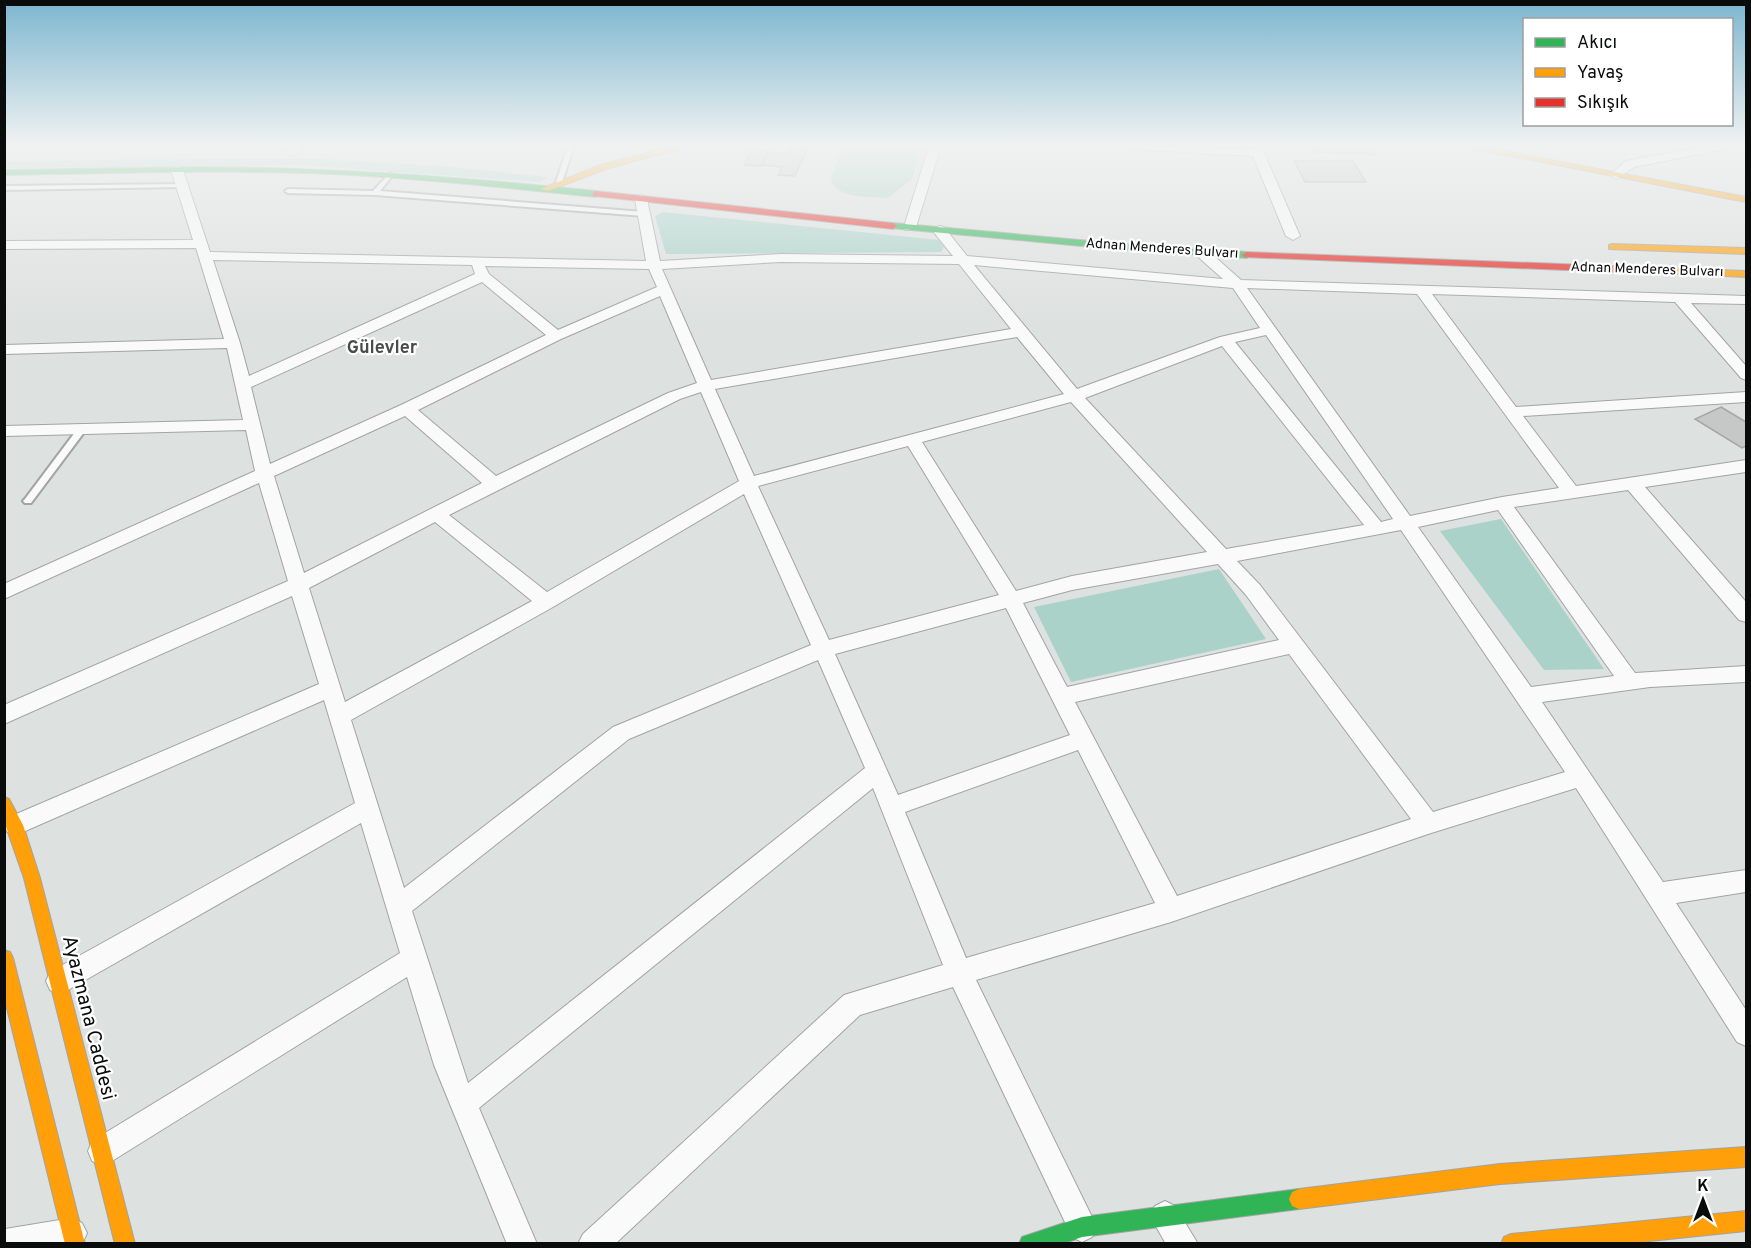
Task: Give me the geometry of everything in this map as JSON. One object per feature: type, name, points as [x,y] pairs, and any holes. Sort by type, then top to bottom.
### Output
[{"type":"main road","name":"Adnan Menderes Bulvarı","points":[[633,204],[1201,252],[1743,275]]},
{"type":"main road","points":[[1288,236],[1308,237]]},
{"type":"main road","name":"Adnan Menderes Bulvarı","points":[[1593,247],[1746,251]]},
{"type":"main road","name":"Ayazmana Caddesi","points":[[4,804],[15,825],[32,878],[125,1244]]},
{"type":"main road","points":[[4,958],[10,1012],[73,1238]]},
{"type":"main road","points":[[1029,1244],[1082,1227],[1500,1174],[1746,1158]]},
{"type":"main road","points":[[1511,1244],[1746,1221]]},
{"type":"street","points":[[188,204],[233,343],[264,473],[447,1065],[522,1244]]},
{"type":"street","points":[[910,227],[917,204]]},
{"type":"street","points":[[1278,204],[1288,236]]},
{"type":"street","points":[[643,206],[654,265],[878,772],[959,973],[1082,1227]]},
{"type":"street","points":[[939,230],[1074,396],[1253,590],[1428,824]]},
{"type":"street","points":[[4,257],[11,245],[654,265],[781,258],[963,260],[1237,284],[1746,300]]},
{"type":"street","points":[[1201,252],[1237,284],[1526,696],[1746,1033]]},
{"type":"street","points":[[475,260],[483,276],[556,336]]},
{"type":"street","points":[[242,385],[483,276]]},
{"type":"street","points":[[4,592],[407,409],[556,336],[665,289]]},
{"type":"street","points":[[1422,291],[1570,492]]},
{"type":"street","points":[[1679,298],[1746,375]]},
{"type":"street","points":[[339,717],[546,602],[749,483],[1074,396],[1225,340],[1269,330]]},
{"type":"street","points":[[4,715],[298,585],[494,484],[674,396],[707,385],[1021,332]]},
{"type":"street","points":[[1225,340],[1377,529]]},
{"type":"street","points":[[4,350],[233,343]]},
{"type":"street","points":[[1511,412],[1746,397]]},
{"type":"street","points":[[407,409],[494,484]]},
{"type":"street","points":[[4,431],[252,426]]},
{"type":"street","points":[[912,439],[1011,599],[1171,910]]},
{"type":"street","points":[[398,907],[621,733],[823,649],[1072,583],[1377,529],[1502,503],[1746,466]]},
{"type":"street","points":[[1632,483],[1746,615]]},
{"type":"street","points":[[1502,503],[1630,682]]},
{"type":"street","points":[[436,514],[546,602]]},
{"type":"street","points":[[1061,697],[1293,645]]},
{"type":"street","points":[[1526,696],[1630,682],[1746,674]]},
{"type":"street","points":[[15,825],[330,688]]},
{"type":"street","points":[[892,807],[1083,739]]},
{"type":"street","points":[[463,1104],[878,772]]},
{"type":"street","points":[[593,1244],[853,1004],[1171,910],[1428,824],[1581,777]]},
{"type":"street","points":[[58,981],[366,808]]},
{"type":"street","points":[[1657,894],[1746,881]]},
{"type":"street","points":[[102,1151],[414,959]]},
{"type":"street","points":[[1165,1216],[1183,1244]]},
{"type":"street","points":[[4,1244],[73,1238]]},
{"type":"lane","points":[[607,204],[643,206]]},
{"type":"lane","points":[[28,501],[82,429]]},
{"type":"green space","points":[[663,212],[939,240],[944,247],[941,252],[666,254],[655,216]]},
{"type":"green space","points":[[1501,519],[1604,669],[1544,670],[1440,531]]},
{"type":"green space","points":[[1219,569],[1266,639],[1071,682],[1034,607]]},
{"type":"building","points":[[1721,407],[1746,422],[1746,446],[1742,448],[1695,419]]},
{"type":"traffic: fast","points":[[893,226],[1124,247],[1247,255]]},
{"type":"traffic: fast","points":[[1029,1244],[1082,1227],[1299,1199]]},
{"type":"traffic: slow","points":[[1612,247],[1746,251]]},
{"type":"traffic: slow","points":[[1639,270],[1746,274]]},
{"type":"traffic: slow","points":[[4,804],[15,825],[32,878],[125,1244]]},
{"type":"traffic: slow","points":[[4,958],[75,1244]]},
{"type":"traffic: slow","points":[[1299,1199],[1500,1174],[1746,1157]]},
{"type":"traffic: slow","points":[[1511,1244],[1746,1221]]},
{"type":"traffic: jam","points":[[691,204],[893,226]]},
{"type":"traffic: jam","points":[[1247,255],[1639,270]]},
{"type":"district","name":"Gülevler","points":[[382,348]]}]
